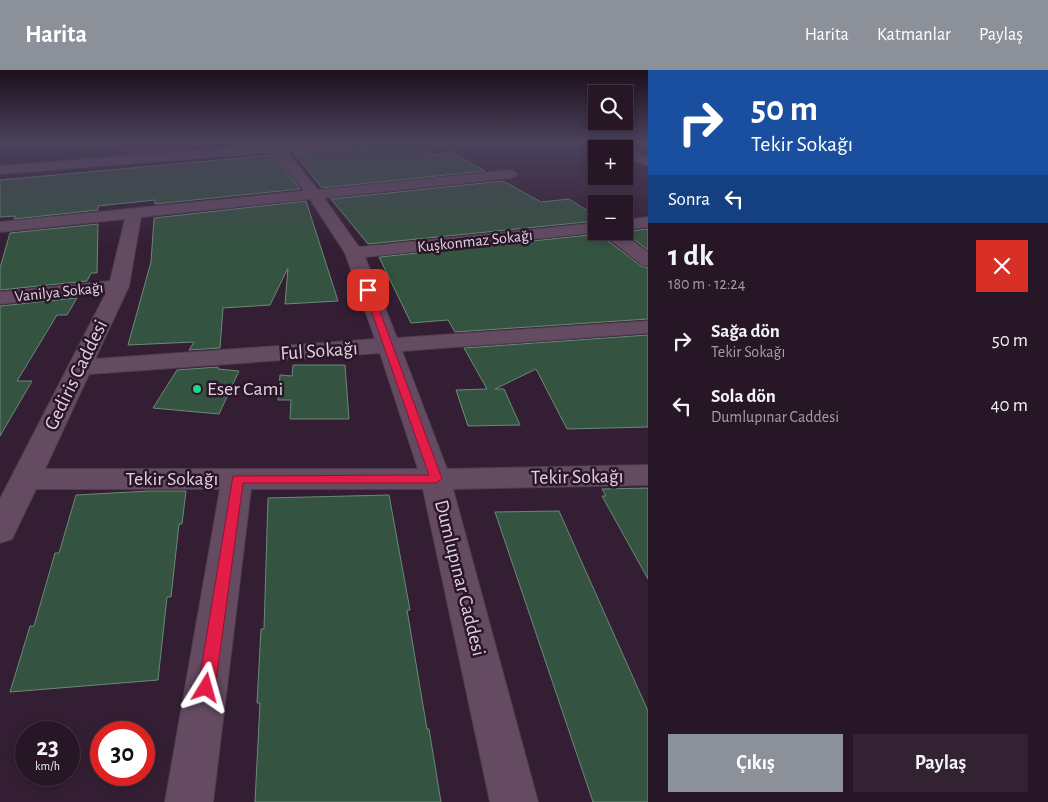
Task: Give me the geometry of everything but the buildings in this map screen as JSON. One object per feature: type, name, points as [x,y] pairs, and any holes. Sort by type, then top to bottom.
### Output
[{"type":"street","name":"Dumlupınar Caddesi","points":[[301,177],[354,254],[436,479],[514,802]]},
{"type":"street","points":[[0,227],[479,177]]},
{"type":"street","name":"Gediris Caddesi","points":[[0,531],[119,286],[134,213]]},
{"type":"street","points":[[633,224],[648,222]]},
{"type":"street","name":"Kuşkonmaz Sokağı","points":[[354,254],[588,229]]},
{"type":"street","points":[[620,240],[648,262]]},
{"type":"street","name":"Vanilya Sokağı","points":[[0,298],[119,286]]},
{"type":"street","name":"Ful Sokağı","points":[[80,367],[648,327]]},
{"type":"street","name":"Tekir Sokağı","points":[[25,479],[436,479],[648,475]]},
{"type":"street","points":[[189,802],[237,479]]},
{"type":"place","name":"Eser Cami","points":[[197,389]]},
{"type":"route","points":[[206,688],[237,479],[436,479],[368,290]]}]
